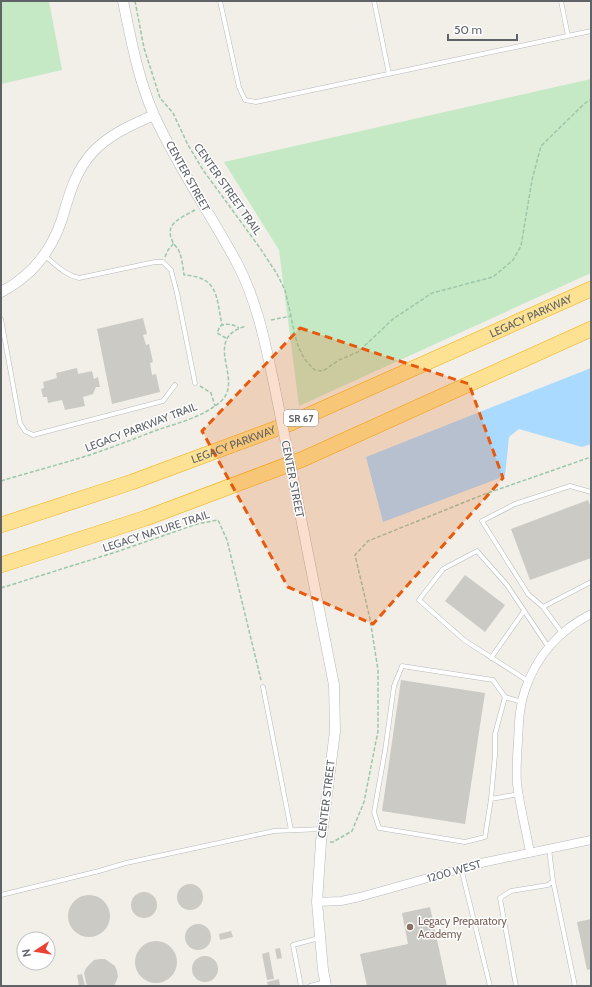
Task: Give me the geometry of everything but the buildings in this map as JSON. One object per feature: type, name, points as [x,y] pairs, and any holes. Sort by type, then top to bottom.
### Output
[{"type":"highway","name":"LEGACY PARKWAY","points":[[1,525],[132,482],[291,423],[591,289]]},
{"type":"highway","points":[[1,565],[146,518],[302,459],[591,329]]},
{"type":"street","name":"CENTER STREET","points":[[123,1],[139,68],[154,115],[176,157],[237,263],[250,292],[262,329],[274,384],[334,685],[335,731],[321,842],[317,902],[319,938],[326,984]]},
{"type":"street","points":[[1,292],[26,275],[45,255],[56,233],[74,182],[92,153],[115,134],[154,115]]},
{"type":"street","points":[[530,852],[519,794],[516,758],[519,718],[522,702],[537,664],[548,648],[562,633],[591,614]]},
{"type":"street","name":"1200 WEST","points":[[317,902],[341,901],[360,897],[461,868],[591,840]]},
{"type":"lane","points":[[220,1],[239,87],[246,100],[256,102],[591,31]]},
{"type":"lane","points":[[374,1],[389,74]]},
{"type":"lane","points":[[561,1],[568,36]]},
{"type":"lane","points":[[45,255],[63,271],[79,278],[156,262],[163,262],[171,270],[195,383]]},
{"type":"lane","points":[[1,319],[20,423],[25,431],[33,435],[163,401],[175,385]]},
{"type":"lane","points":[[562,633],[543,607],[528,594],[482,521],[515,504],[570,486],[591,492]]},
{"type":"lane","points":[[529,681],[490,658],[464,640],[419,600],[443,570],[476,551],[507,586],[548,648]]},
{"type":"lane","points":[[543,607],[591,582]]},
{"type":"lane","points":[[490,658],[524,611]]},
{"type":"lane","points":[[505,697],[495,734],[495,755],[491,799],[485,837],[465,842],[379,828],[374,812],[385,751],[394,686],[402,666],[492,680],[505,697],[522,702]]},
{"type":"lane","points":[[263,687],[291,830]]},
{"type":"lane","points":[[491,799],[519,794]]},
{"type":"lane","points":[[1,895],[126,863],[274,831],[323,829]]},
{"type":"lane","points":[[549,849],[553,881],[575,986]]},
{"type":"lane","points":[[461,868],[490,986]]},
{"type":"lane","points":[[516,986],[500,898],[511,892],[548,885],[553,881]]},
{"type":"lane","points":[[302,986],[293,945],[319,938]]},
{"type":"lane","points":[[310,986],[326,984]]},
{"type":"path","name":"CENTER STREET TRAIL","points":[[135,1],[144,48],[160,98],[173,113],[188,145],[203,170],[260,248],[277,274],[285,290],[291,316]]},
{"type":"path","points":[[271,320],[291,316],[297,344],[302,354],[315,370],[323,371],[340,360],[358,352],[393,319],[432,293],[493,277],[513,260],[521,246],[532,180],[541,146],[591,99]]},
{"type":"path","points":[[195,210],[174,222],[171,227],[170,234],[178,248],[184,275],[196,276],[208,282],[214,290],[222,325]]},
{"type":"path","points":[[163,262],[168,250],[174,243]]},
{"type":"path","points":[[239,328],[232,324],[222,325],[217,333],[227,338],[236,329],[246,326]]},
{"type":"path","name":"LEGACY PARKWAY TRAIL","points":[[1,480],[81,458],[196,416],[215,406],[222,401],[229,389],[224,352],[227,338]]},
{"type":"path","points":[[195,383],[211,393],[215,406]]},
{"type":"path","points":[[321,842],[333,842],[352,831],[364,802],[378,731],[378,670],[370,619],[355,556],[368,541],[485,494],[591,457]]},
{"type":"path","name":"LEGACY NATURE TRAIL","points":[[1,588],[116,552],[197,524],[218,520],[227,540],[263,687]]},
{"type":"highlighted area","points":[[300,328],[469,384],[503,478],[373,624],[288,587],[202,431]]},
{"type":"green space","points":[[49,1],[62,70],[1,84],[1,2]]},
{"type":"green space","points":[[591,79],[591,273],[299,406],[279,250],[224,162]]},
{"type":"water","points":[[591,368],[591,444],[582,447],[519,429],[509,437],[505,476],[383,522],[366,457]]},
{"type":"place","name":"Legacy Preparatory Academy","points":[[410,927]]}]
